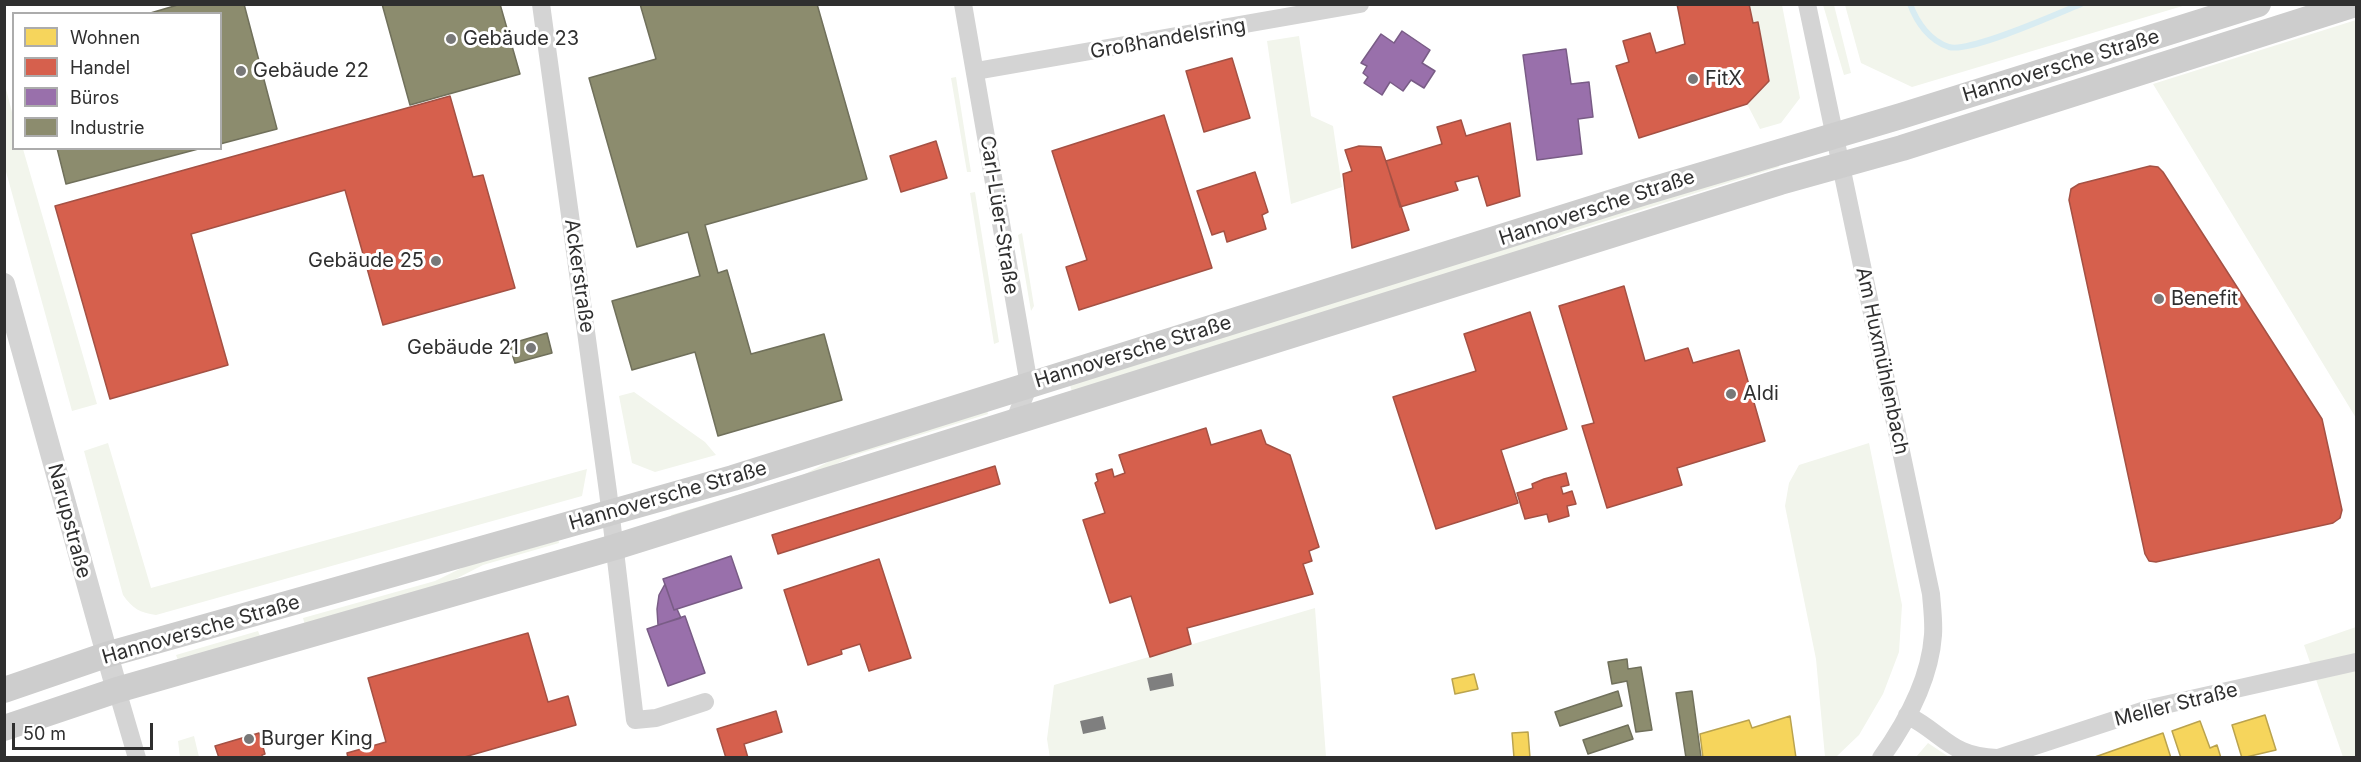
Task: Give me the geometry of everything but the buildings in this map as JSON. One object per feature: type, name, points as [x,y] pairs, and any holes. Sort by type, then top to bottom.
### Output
[{"type":"main road","name":"Hannoversche Straße","points":[[4,690],[106,655],[611,514],[2258,4]]},
{"type":"main road","name":"Hannoversche Straße","points":[[4,728],[117,690],[615,548],[2355,4]]},
{"type":"street","name":"Ackerstraße","points":[[541,4],[615,548]]},
{"type":"street","name":"Carl-Lüer-Straße","points":[[963,4],[1029,385]]},
{"type":"street","name":"Großhandelsring","points":[[976,71],[1360,4]]},
{"type":"street","name":"Am Huxmühlenbach","points":[[1807,4],[1931,594],[1933,636],[1925,673],[1907,715],[1881,758]]},
{"type":"street","name":"Narupstraße","points":[[4,284],[106,655],[137,758]]},
{"type":"street","points":[[1014,422],[1029,385]]},
{"type":"street","name":"Hannoversche Straße","points":[[615,548],[635,720],[656,718],[705,702]]},
{"type":"street","name":"Meller Straße","points":[[1977,757],[1997,758],[2151,708],[2356,662]]},
{"type":"street","points":[[1907,715],[1922,722],[1948,744],[1977,757]]},
{"type":"shaded area","points":[[1845,4],[2186,5],[1912,87],[1861,63]]},
{"type":"shaded area","points":[[1749,5],[1782,5],[1800,98],[1781,123],[1760,129],[1747,104],[1769,81],[1758,23],[1753,23]]},
{"type":"shaded area","points":[[1823,5],[1834,5],[1851,73],[1844,75]]},
{"type":"shaded area","points":[[2356,20],[2356,418],[2153,84]]},
{"type":"shaded area","points":[[1299,36],[1311,116],[1333,126],[1342,187],[1291,204],[1267,41]]},
{"type":"shaded area","points":[[956,77],[971,172],[967,172],[951,78]]},
{"type":"shaded area","points":[[5,85],[12,112],[12,150],[23,150],[97,404],[72,411],[5,168]]},
{"type":"shaded area","points":[[1777,161],[1779,167],[1564,234],[1510,260],[1073,395],[1069,382]]},
{"type":"shaded area","points":[[975,192],[999,342],[994,344],[970,193]]},
{"type":"shaded area","points":[[1022,233],[1034,306],[1031,311],[1018,235]]},
{"type":"shaded area","points":[[634,392],[705,442],[716,455],[655,472],[632,463],[619,396]]},
{"type":"shaded area","points":[[986,407],[988,414],[852,456],[807,479],[672,521],[671,515],[803,475],[849,451]]},
{"type":"shaded area","points":[[108,443],[151,588],[587,469],[582,496],[156,615],[137,609],[123,595],[84,451]]},
{"type":"shaded area","points":[[1869,443],[1902,605],[1899,652],[1883,694],[1859,735],[1836,757],[1825,757],[1816,659],[1785,506],[1789,483],[1799,465]]},
{"type":"shaded area","points":[[558,538],[559,543],[483,565],[440,587],[305,625],[303,618],[435,581],[476,561]]},
{"type":"shaded area","points":[[1315,608],[1326,757],[1050,758],[1047,739],[1054,685]]},
{"type":"shaded area","points":[[2356,627],[2356,757],[2343,757],[2304,645]]},
{"type":"shaded area","points":[[258,631],[260,636],[178,660],[176,655]]},
{"type":"shaded area","points":[[194,736],[199,757],[180,757],[178,741]]},
{"type":"shaded area","points":[[1928,743],[1949,757],[1916,757]]},
{"type":"waterway","points":[[1910,4],[1916,18],[1930,36],[1949,47],[1960,47],[1994,39],[2081,4]]},
{"type":"place","name":"Gebäude 23","points":[[451,39]]},
{"type":"place","name":"Gebäude 22","points":[[241,71]]},
{"type":"place","name":"FitX","points":[[1693,79]]},
{"type":"place","name":"Gebäude 25","points":[[436,261]]},
{"type":"place","name":"Benefit","points":[[2159,299]]},
{"type":"place","name":"Gebäude 21","points":[[531,348]]},
{"type":"place","name":"Aldi","points":[[1731,394]]},
{"type":"place","name":"Burger King","points":[[249,739]]}]
